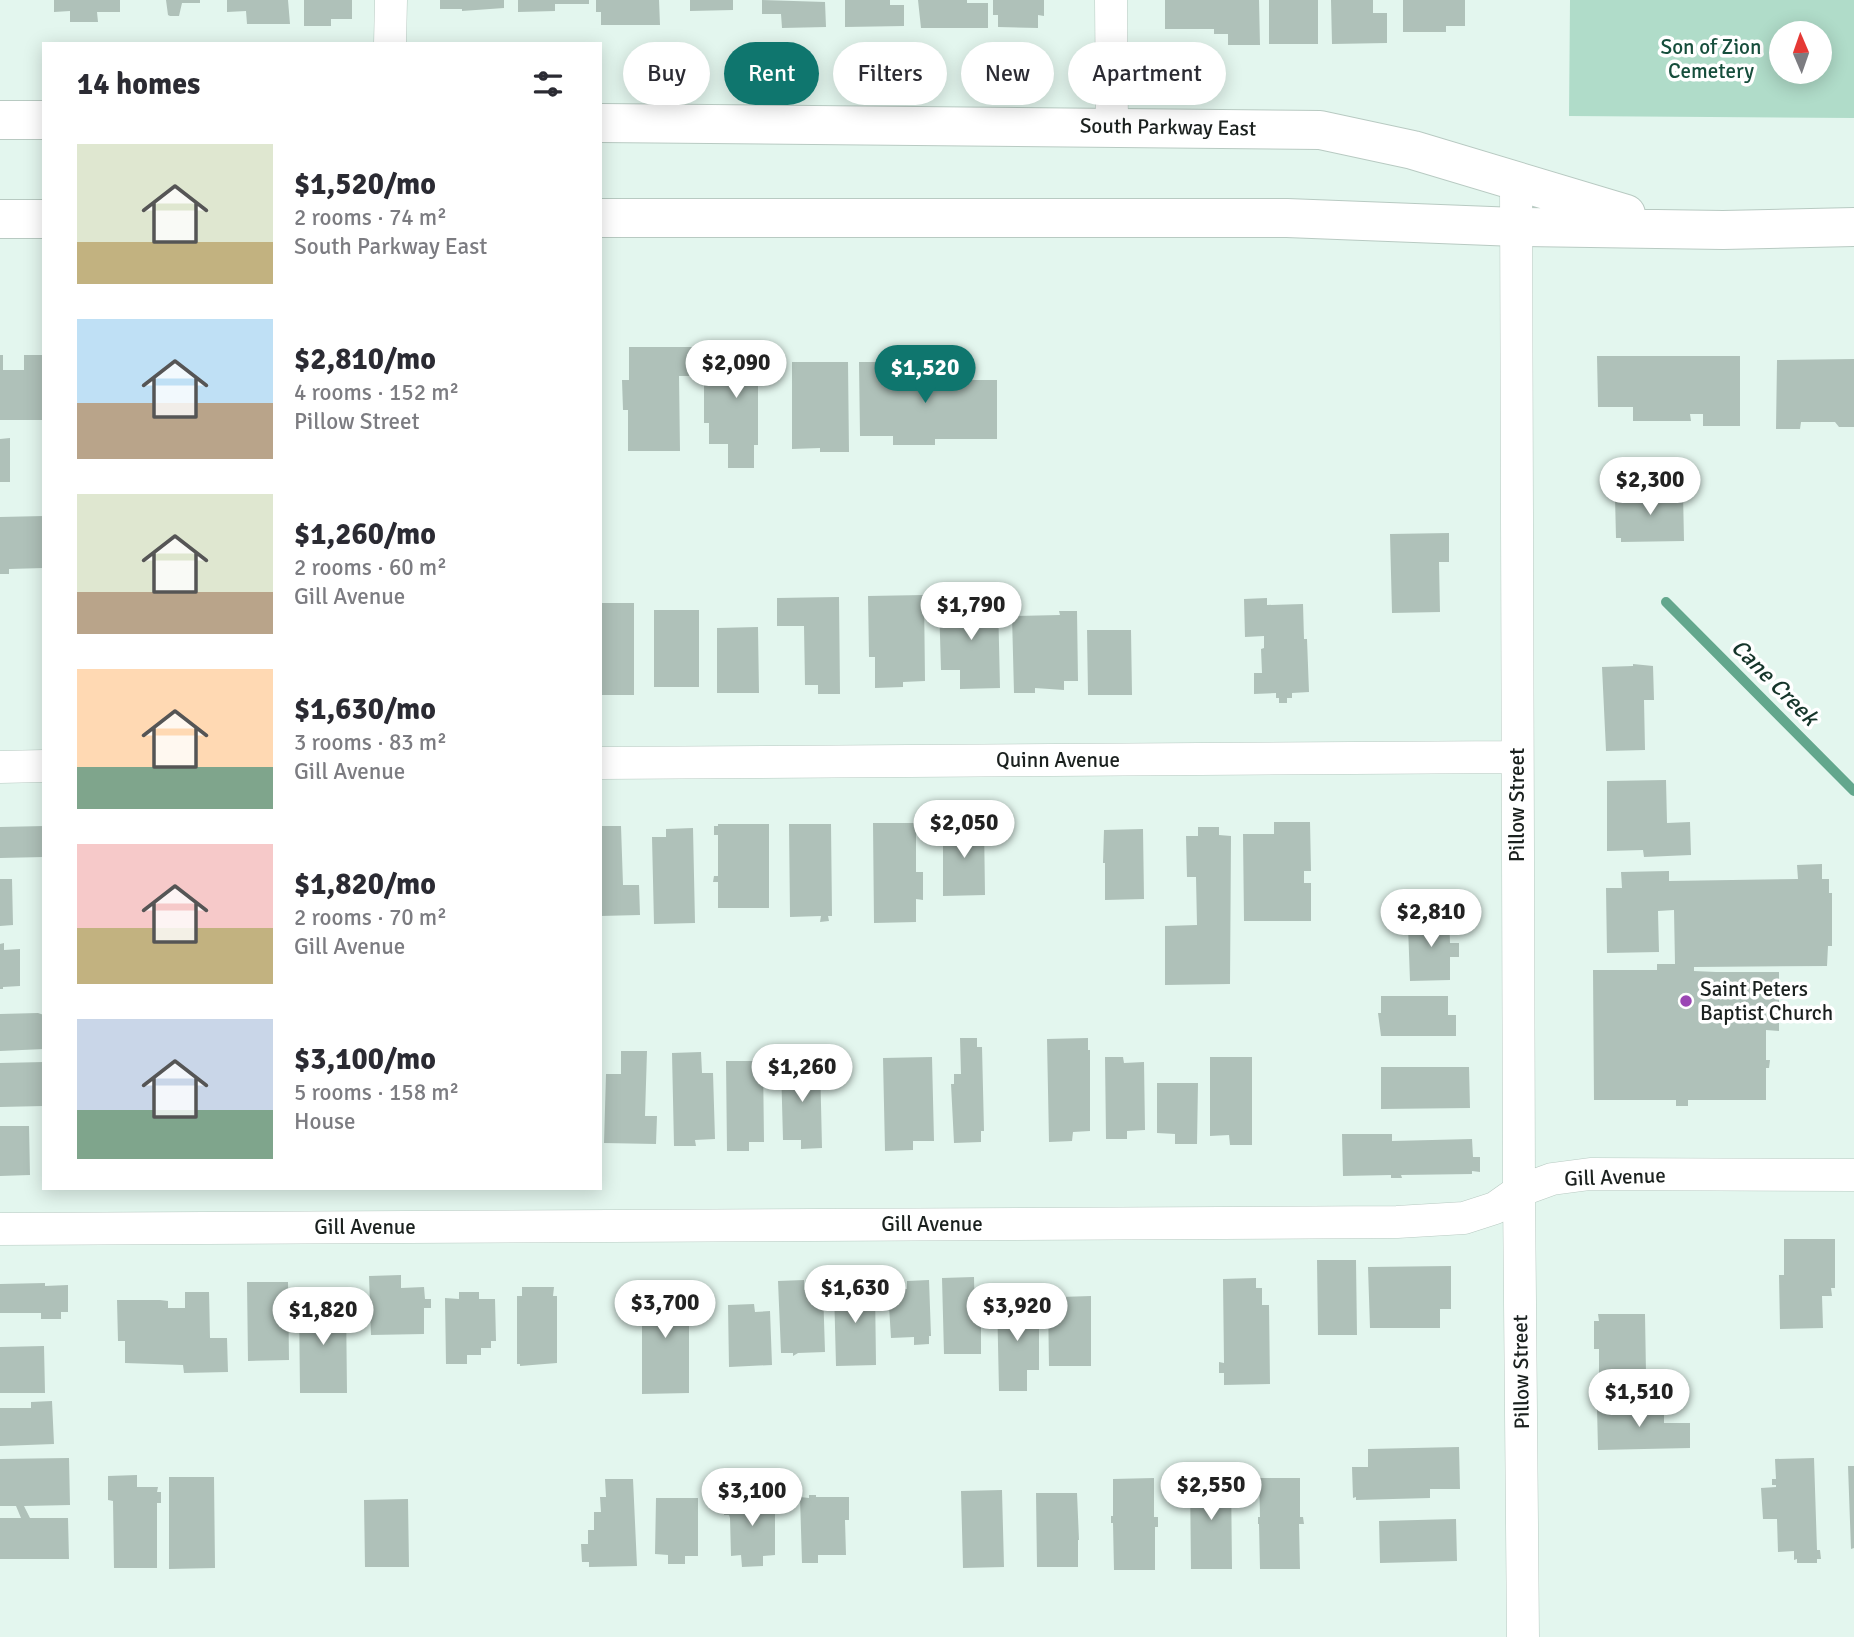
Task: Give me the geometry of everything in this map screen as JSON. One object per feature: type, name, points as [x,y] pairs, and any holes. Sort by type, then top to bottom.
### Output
[{"type":"main road","points":[[0,120],[42,120]]},
{"type":"main road","name":"South Parkway East","points":[[602,123],[1320,130],[1413,150],[1614,213],[1723,230]]},
{"type":"main road","name":"South Parkway East","points":[[602,218],[1287,218],[1516,227],[1723,230],[1854,227]]},
{"type":"main road","points":[[0,219],[42,219]]},
{"type":"street","points":[[390,42],[391,0]]},
{"type":"street","points":[[1111,0],[1112,127]]},
{"type":"street","name":"Pillow Street","points":[[1516,182],[1523,1637]]},
{"type":"street","name":"Quinn Avenue","points":[[602,763],[1517,757]]},
{"type":"street","points":[[0,767],[42,766]]},
{"type":"street","name":"Gill Avenue","points":[[0,1229],[1397,1222],[1464,1218],[1495,1208],[1519,1191],[1552,1178],[1590,1174],[1854,1175]]},
{"type":"green space","name":"Son of Zion Cemetery","points":[[1570,0],[1854,0],[1854,118],[1569,116]]},
{"type":"building","points":[[54,0],[120,0],[120,12],[97,12],[98,22],[70,22],[70,11],[54,12]]},
{"type":"building","points":[[166,0],[200,0],[200,3],[182,3],[179,16],[170,16]]},
{"type":"building","points":[[227,0],[288,0],[290,24],[247,24],[246,11],[227,12]]},
{"type":"building","points":[[304,0],[352,0],[352,19],[331,19],[331,26],[304,26]]},
{"type":"building","points":[[440,0],[504,0],[504,8],[462,11],[440,9]]},
{"type":"building","points":[[518,0],[589,0],[589,4],[555,4],[555,11],[518,12]]},
{"type":"building","points":[[596,0],[659,0],[660,25],[601,25],[601,12],[596,12]]},
{"type":"building","points":[[690,0],[733,0],[733,10],[690,11]]},
{"type":"building","points":[[762,0],[825,2],[826,27],[782,28],[781,14],[762,14]]},
{"type":"building","points":[[845,0],[890,0],[890,5],[904,5],[904,26],[845,27]]},
{"type":"building","points":[[918,0],[988,3],[988,28],[921,28]]},
{"type":"building","points":[[993,0],[1044,0],[1044,16],[1038,15],[1038,28],[998,27],[998,15],[993,15]]},
{"type":"building","points":[[1165,0],[1259,0],[1260,45],[1228,45],[1228,34],[1214,34],[1214,29],[1165,29]]},
{"type":"building","points":[[1269,0],[1318,0],[1318,44],[1269,44]]},
{"type":"building","points":[[1331,0],[1373,0],[1373,13],[1387,13],[1387,43],[1332,44]]},
{"type":"building","points":[[1403,0],[1465,0],[1465,26],[1446,26],[1446,32],[1403,32]]},
{"type":"building","points":[[629,347],[698,347],[698,376],[679,376],[680,451],[628,451],[628,410],[623,410],[622,380],[629,380]]},
{"type":"building","points":[[710,347],[773,347],[773,372],[758,372],[758,445],[754,445],[754,468],[728,468],[728,444],[709,444],[709,423],[704,423],[704,382],[710,383]]},
{"type":"building","points":[[0,355],[3,355],[3,370],[24,370],[24,355],[42,355],[42,420],[0,420]]},
{"type":"building","points":[[1597,356],[1740,356],[1740,426],[1703,426],[1703,414],[1690,414],[1691,421],[1633,421],[1633,407],[1598,407]]},
{"type":"building","points":[[1854,359],[1854,427],[1839,427],[1835,422],[1801,422],[1800,429],[1776,429],[1777,360]]},
{"type":"building","points":[[792,362],[848,362],[849,452],[820,452],[820,448],[792,449]]},
{"type":"building","points":[[859,362],[896,362],[896,372],[963,372],[963,380],[997,380],[997,439],[935,439],[935,445],[893,445],[893,436],[860,436]]},
{"type":"building","points":[[10,438],[10,482],[0,482],[0,439]]},
{"type":"building","points":[[1683,493],[1684,541],[1621,542],[1621,538],[1616,538],[1615,497],[1620,494]]},
{"type":"building","points":[[42,516],[42,568],[9,569],[9,574],[0,574],[0,517]]},
{"type":"building","points":[[1449,533],[1449,562],[1439,562],[1440,612],[1392,613],[1390,534]]},
{"type":"building","points":[[924,595],[925,681],[903,682],[903,687],[875,688],[875,657],[869,657],[868,596]]},
{"type":"building","points":[[839,597],[840,694],[818,694],[818,685],[805,685],[804,626],[777,626],[777,598]]},
{"type":"building","points":[[1267,598],[1267,605],[1303,604],[1309,692],[1292,693],[1292,698],[1287,698],[1287,703],[1279,703],[1276,693],[1254,694],[1254,673],[1262,673],[1261,649],[1264,648],[1264,636],[1245,637],[1244,599]]},
{"type":"building","points":[[998,601],[1000,688],[960,689],[960,670],[941,670],[939,602]]},
{"type":"building","points":[[602,603],[634,603],[634,695],[602,695]]},
{"type":"building","points":[[654,610],[699,610],[699,687],[654,687]]},
{"type":"building","points":[[1059,611],[1077,611],[1078,681],[1064,681],[1064,690],[1035,688],[1035,693],[1014,693],[1012,616],[1060,615]]},
{"type":"building","points":[[758,627],[759,693],[717,693],[717,628]]},
{"type":"building","points":[[1087,630],[1131,630],[1132,695],[1088,695]]},
{"type":"building","points":[[1633,664],[1653,666],[1654,700],[1644,700],[1645,750],[1606,751],[1602,667]]},
{"type":"building","points":[[1666,780],[1667,823],[1690,822],[1691,855],[1644,857],[1643,850],[1607,851],[1607,781]]},
{"type":"building","points":[[1274,822],[1310,822],[1311,871],[1304,871],[1304,883],[1311,883],[1311,921],[1244,921],[1243,834],[1274,834]]},
{"type":"building","points":[[873,823],[916,823],[916,872],[923,872],[923,900],[916,899],[916,922],[874,923]]},
{"type":"building","points":[[984,823],[985,895],[943,896],[943,824]]},
{"type":"building","points":[[769,824],[769,908],[718,908],[718,882],[713,882],[714,876],[718,876],[718,835],[714,835],[714,826]]},
{"type":"building","points":[[789,824],[831,824],[832,916],[828,916],[829,921],[820,922],[821,916],[790,917]]},
{"type":"building","points":[[42,826],[42,857],[0,858],[0,827]]},
{"type":"building","points":[[602,826],[621,826],[623,885],[639,885],[640,915],[602,916]]},
{"type":"building","points":[[1198,827],[1219,827],[1219,835],[1231,836],[1230,984],[1165,985],[1165,926],[1197,925],[1196,877],[1187,877],[1186,836],[1198,836]]},
{"type":"building","points":[[693,828],[695,923],[654,924],[652,837],[666,837],[666,829]]},
{"type":"building","points":[[1143,829],[1144,899],[1105,900],[1104,830]]},
{"type":"building","name":"Saint Peters Baptist Church","points":[[1822,864],[1822,879],[1829,879],[1829,893],[1832,893],[1832,946],[1828,946],[1827,966],[1694,967],[1694,971],[1779,972],[1779,1031],[1766,1030],[1766,1060],[1770,1060],[1769,1068],[1766,1068],[1766,1100],[1688,1100],[1688,1106],[1676,1106],[1676,1100],[1594,1100],[1593,970],[1657,970],[1657,964],[1675,964],[1674,910],[1658,911],[1659,952],[1607,953],[1606,888],[1622,888],[1621,872],[1669,871],[1669,881],[1798,879],[1797,865]]},
{"type":"building","points":[[0,879],[12,879],[13,925],[0,926]]},
{"type":"building","points":[[1426,914],[1449,914],[1450,943],[1459,943],[1459,957],[1450,957],[1450,980],[1410,981],[1408,926],[1426,926]]},
{"type":"building","points":[[4,943],[4,950],[20,949],[20,986],[0,989],[0,944]]},
{"type":"building","points":[[1381,996],[1448,996],[1448,1015],[1456,1015],[1456,1036],[1381,1036],[1378,1013],[1381,1013]]},
{"type":"building","points":[[0,1014],[42,1014],[42,1049],[0,1051]]},
{"type":"building","points":[[960,1038],[977,1038],[977,1047],[982,1047],[984,1131],[981,1131],[981,1142],[954,1143],[951,1084],[954,1084],[954,1074],[961,1074]]},
{"type":"building","points":[[1088,1038],[1090,1131],[1073,1132],[1072,1141],[1049,1142],[1047,1039]]},
{"type":"building","points":[[621,1051],[647,1051],[645,1116],[657,1116],[656,1144],[604,1143],[606,1074],[621,1074]]},
{"type":"building","points":[[701,1052],[702,1073],[713,1073],[715,1139],[695,1140],[696,1146],[674,1146],[672,1053]]},
{"type":"building","points":[[932,1057],[934,1141],[913,1141],[913,1150],[885,1151],[883,1058]]},
{"type":"building","points":[[1105,1057],[1123,1057],[1124,1063],[1144,1062],[1145,1130],[1127,1131],[1127,1139],[1106,1139]]},
{"type":"building","points":[[1210,1057],[1252,1057],[1252,1145],[1230,1145],[1229,1135],[1210,1136]]},
{"type":"building","points":[[726,1061],[763,1061],[764,1142],[749,1142],[749,1151],[727,1151]]},
{"type":"building","points":[[805,1061],[820,1061],[822,1148],[801,1149],[801,1140],[783,1140],[781,1065],[805,1064]]},
{"type":"building","points":[[42,1062],[42,1106],[0,1107],[0,1063]]},
{"type":"building","points":[[1381,1067],[1469,1067],[1470,1108],[1381,1109]]},
{"type":"building","points":[[1157,1083],[1198,1083],[1197,1144],[1175,1144],[1175,1134],[1157,1133]]},
{"type":"building","points":[[0,1126],[29,1126],[30,1175],[0,1176]]},
{"type":"building","points":[[1342,1134],[1392,1134],[1392,1141],[1472,1139],[1473,1157],[1480,1157],[1480,1172],[1401,1175],[1402,1178],[1391,1178],[1391,1175],[1343,1176]]},
{"type":"building","points":[[1784,1239],[1835,1239],[1835,1288],[1831,1288],[1832,1296],[1822,1296],[1823,1328],[1780,1329],[1779,1275],[1784,1275]]},
{"type":"building","points":[[1317,1260],[1356,1260],[1357,1335],[1318,1335]]},
{"type":"building","points":[[1451,1266],[1451,1309],[1440,1309],[1440,1328],[1370,1328],[1368,1267]]},
{"type":"building","points":[[401,1275],[401,1288],[424,1287],[425,1299],[431,1299],[431,1308],[424,1308],[424,1334],[371,1335],[369,1276]]},
{"type":"building","points":[[974,1277],[975,1321],[981,1321],[981,1354],[944,1354],[942,1278]]},
{"type":"building","points":[[1256,1278],[1256,1288],[1262,1288],[1262,1305],[1269,1305],[1270,1384],[1224,1385],[1224,1373],[1219,1373],[1219,1362],[1224,1363],[1223,1279]]},
{"type":"building","points":[[804,1280],[804,1290],[823,1289],[825,1352],[798,1353],[793,1356],[793,1353],[781,1353],[778,1281]]},
{"type":"building","points":[[856,1280],[856,1288],[875,1288],[876,1365],[836,1366],[834,1288],[837,1288],[837,1281]]},
{"type":"building","points":[[929,1280],[929,1344],[914,1345],[914,1337],[891,1338],[888,1290],[907,1289],[907,1281]]},
{"type":"building","points":[[247,1282],[288,1282],[289,1360],[248,1361]]},
{"type":"building","points":[[45,1283],[45,1286],[68,1285],[68,1312],[61,1312],[61,1319],[41,1319],[41,1313],[0,1313],[0,1284]]},
{"type":"building","points":[[522,1287],[554,1287],[553,1296],[557,1296],[557,1363],[517,1364],[517,1296],[522,1296]]},
{"type":"building","points":[[642,1287],[689,1287],[689,1393],[642,1394]]},
{"type":"building","points":[[185,1292],[209,1292],[210,1338],[227,1338],[228,1372],[184,1373],[183,1365],[125,1363],[125,1341],[118,1341],[117,1300],[160,1300],[168,1301],[168,1308],[185,1308]]},
{"type":"building","points":[[459,1292],[479,1292],[479,1299],[495,1299],[496,1341],[491,1341],[491,1348],[481,1348],[481,1355],[467,1355],[467,1364],[446,1364],[445,1298],[459,1299]]},
{"type":"building","points":[[1091,1296],[1091,1366],[1049,1366],[1048,1303],[1061,1302],[1060,1297]]},
{"type":"building","points":[[1019,1297],[1020,1304],[1039,1303],[1039,1370],[1027,1370],[1027,1391],[999,1391],[997,1298]]},
{"type":"building","points":[[346,1301],[347,1393],[300,1393],[299,1302]]},
{"type":"building","points":[[754,1304],[755,1312],[770,1311],[772,1365],[729,1367],[728,1305]]},
{"type":"building","points":[[1598,1314],[1645,1314],[1646,1374],[1599,1375],[1599,1349],[1594,1349],[1594,1321],[1599,1321]]},
{"type":"building","points":[[44,1346],[45,1393],[0,1393],[0,1347]]},
{"type":"building","points":[[52,1401],[54,1444],[0,1446],[0,1408],[31,1408],[31,1402]]},
{"type":"building","points":[[1664,1406],[1664,1423],[1690,1423],[1690,1448],[1598,1450],[1597,1407]]},
{"type":"building","points":[[1459,1447],[1460,1489],[1430,1489],[1430,1498],[1353,1498],[1352,1467],[1368,1467],[1368,1449]]},
{"type":"building","points":[[69,1458],[70,1505],[24,1506],[30,1518],[68,1518],[69,1559],[0,1559],[0,1518],[21,1518],[16,1506],[0,1506],[0,1459]]},
{"type":"building","points":[[1814,1458],[1817,1550],[1820,1550],[1821,1559],[1817,1559],[1817,1563],[1797,1563],[1797,1559],[1794,1560],[1794,1551],[1778,1552],[1777,1519],[1763,1519],[1761,1488],[1776,1487],[1772,1485],[1772,1479],[1776,1479],[1775,1459]]},
{"type":"building","points":[[1848,1466],[1854,1466],[1854,1548],[1851,1549]]},
{"type":"building","points":[[1231,1474],[1232,1569],[1191,1569],[1190,1475]]},
{"type":"building","points":[[137,1475],[137,1487],[158,1487],[157,1492],[161,1492],[161,1503],[157,1503],[157,1568],[114,1568],[113,1501],[108,1500],[108,1476]]},
{"type":"building","points":[[169,1477],[214,1477],[215,1568],[169,1569]]},
{"type":"building","points":[[1154,1478],[1154,1517],[1158,1517],[1158,1527],[1155,1527],[1155,1570],[1114,1570],[1111,1523],[1113,1479]]},
{"type":"building","points":[[1259,1478],[1300,1478],[1300,1517],[1303,1517],[1304,1524],[1299,1524],[1300,1569],[1260,1569]]},
{"type":"building","points":[[605,1479],[633,1479],[637,1566],[589,1567],[589,1562],[582,1562],[581,1544],[588,1544],[588,1530],[594,1530],[594,1512],[601,1512],[600,1497],[606,1497]]},
{"type":"building","points":[[1002,1490],[1004,1567],[963,1568],[961,1491]]},
{"type":"building","points":[[1036,1493],[1077,1493],[1078,1567],[1037,1567]]},
{"type":"building","points":[[736,1494],[740,1497],[775,1496],[775,1555],[763,1556],[763,1566],[742,1567],[741,1555],[731,1556],[730,1518],[729,1515],[724,1515],[724,1508],[729,1508],[728,1496]]},
{"type":"building","points":[[809,1495],[849,1497],[849,1520],[845,1520],[846,1555],[818,1555],[818,1563],[802,1563],[800,1497],[809,1498]]},
{"type":"building","points":[[656,1498],[698,1498],[698,1556],[685,1556],[685,1564],[668,1564],[668,1555],[655,1554]]},
{"type":"building","points":[[408,1499],[409,1567],[365,1567],[364,1500]]},
{"type":"building","points":[[1456,1519],[1457,1561],[1380,1563],[1379,1521]]},
{"type":"waterway","name":"Cane Creek","points":[[1666,602],[1854,791]]},
{"type":"place","name":"Saint Peters Baptist Church","points":[[1686,1001]]}]
